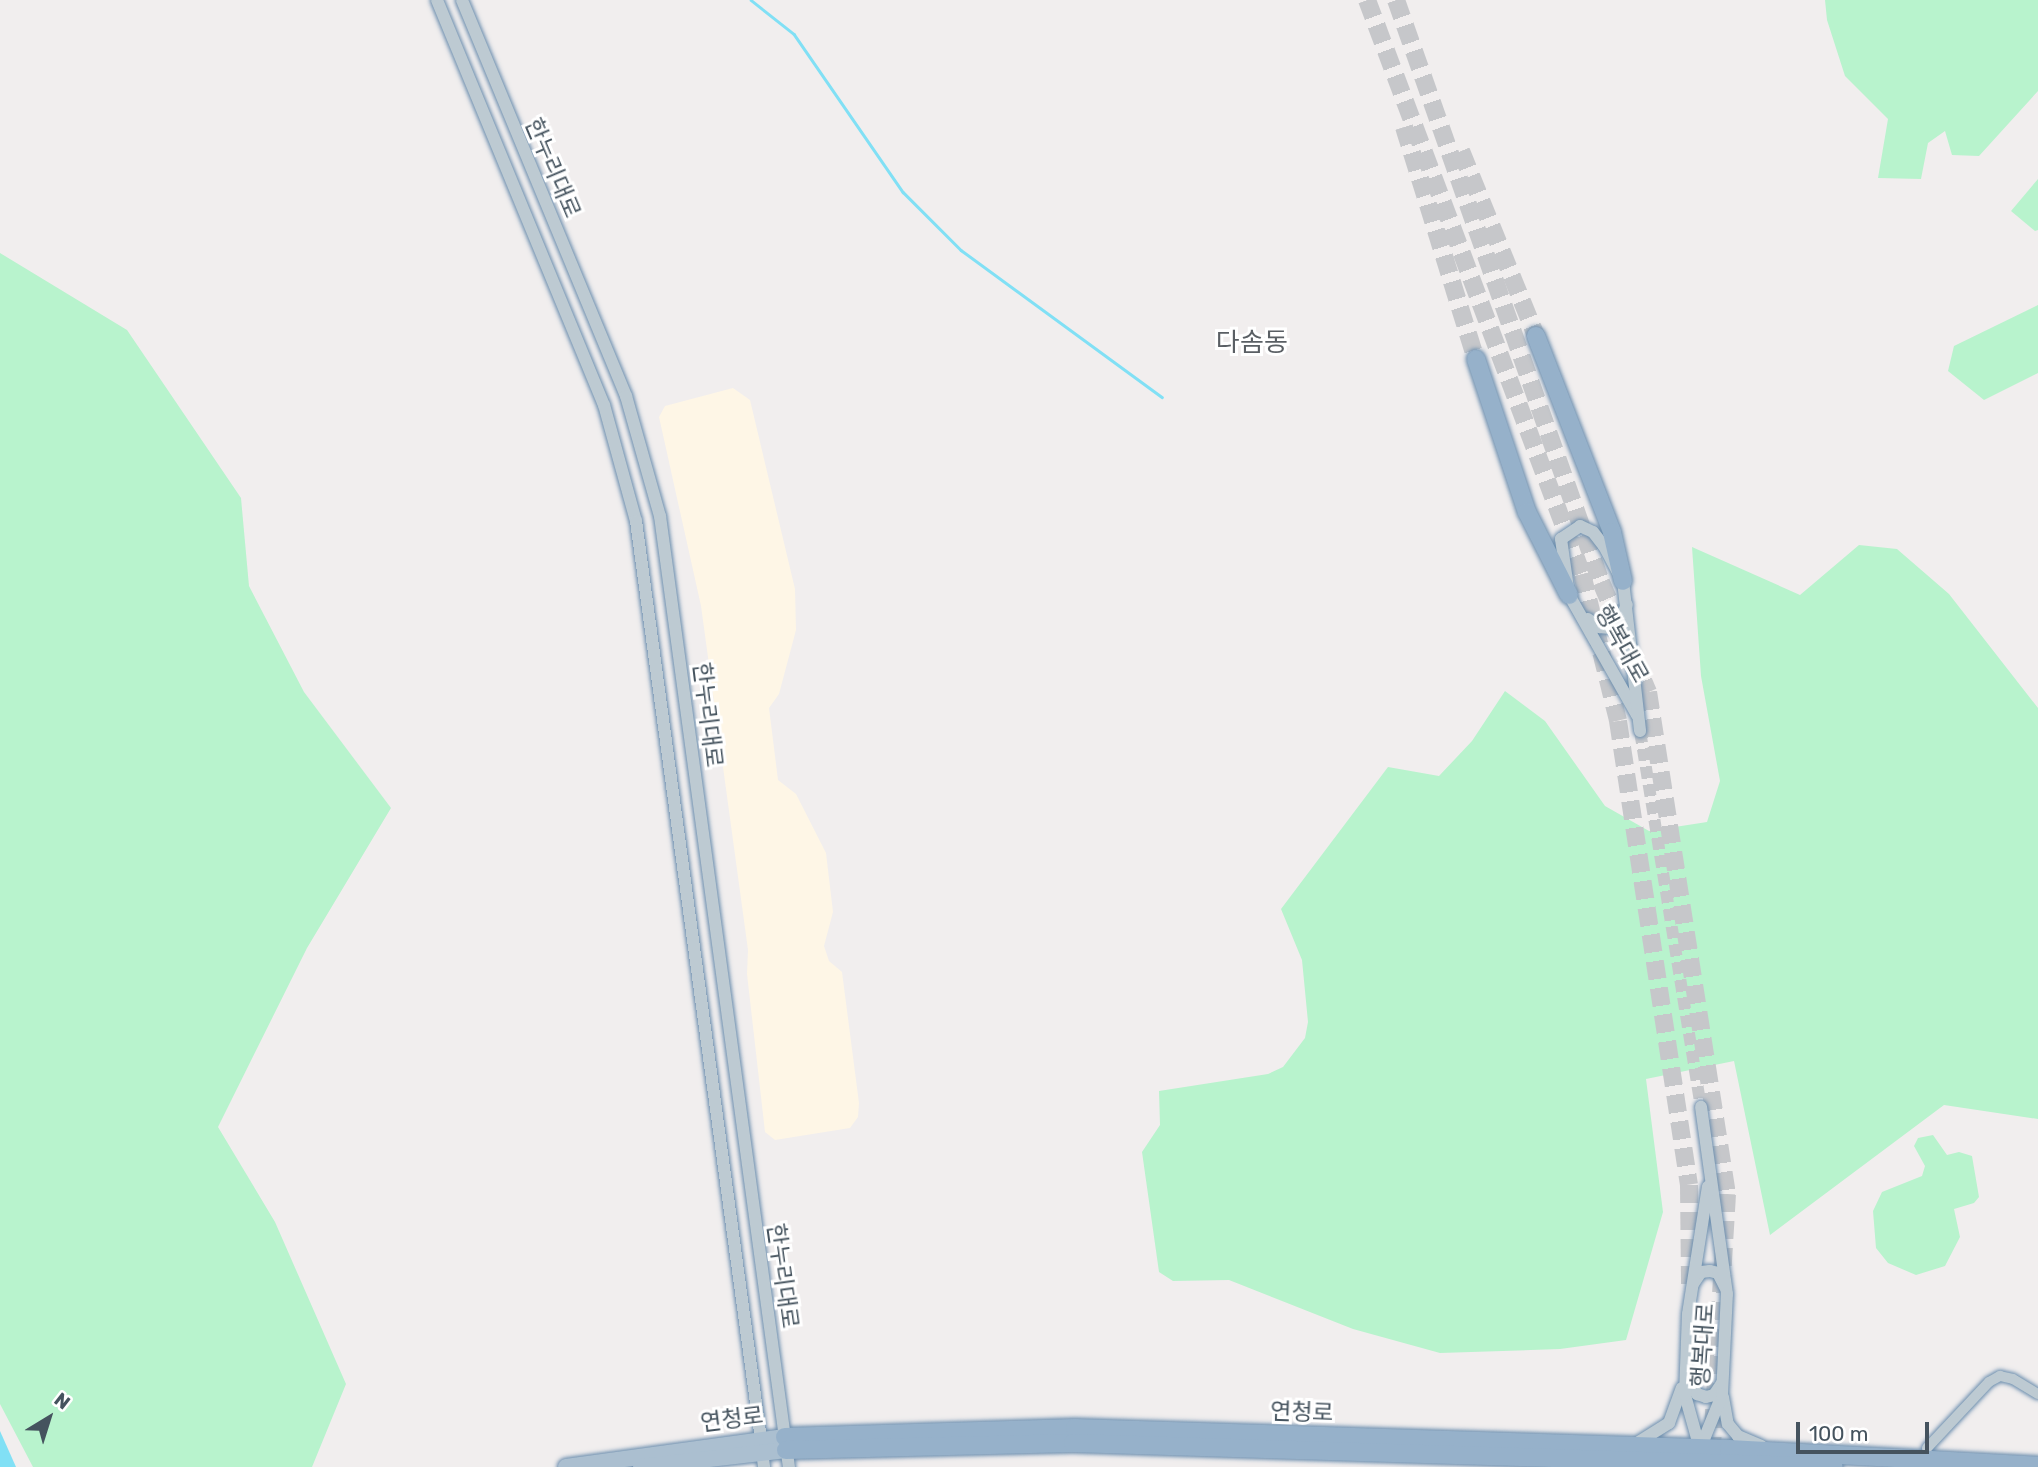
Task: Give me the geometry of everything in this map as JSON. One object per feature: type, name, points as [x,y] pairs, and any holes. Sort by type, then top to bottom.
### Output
[{"type":"highway","points":[[1536,336],[1612,532],[1623,581]]},
{"type":"highway","points":[[1476,359],[1527,512],[1569,595]]},
{"type":"highway","name":"연청로","points":[[786,1451],[1073,1443],[1620,1453],[1700,1461],[1729,1456],[1835,1467]]},
{"type":"highway","points":[[1620,1453],[1649,1467]]},
{"type":"highway","name":"연청로","points":[[1774,1461],[2038,1466]]},
{"type":"main road","name":"연청로","points":[[566,1467],[706,1453],[786,1451]]},
{"type":"main road","name":"연청로","points":[[641,1467],[684,1455]]},
{"type":"street","name":"한누리대로","points":[[437,0],[604,404],[636,521],[762,1453]]},
{"type":"street","name":"한누리대로","points":[[462,0],[626,396],[660,516],[786,1451]]},
{"type":"street","points":[[1569,595],[1561,539],[1580,526],[1593,532],[1604,546],[1623,581]]},
{"type":"street","name":"행복대로","points":[[1623,581],[1640,731]]},
{"type":"street","name":"행복대로","points":[[1569,595],[1583,614],[1637,715]]},
{"type":"street","points":[[1583,614],[1599,628],[1610,628],[1618,624],[1626,605]]},
{"type":"street","name":"행복대로","points":[[1700,1461],[1722,1395],[1727,1294],[1709,1181],[1701,1107]]},
{"type":"street","name":"행복대로","points":[[1700,1461],[1685,1395],[1685,1374],[1691,1289],[1709,1181]]},
{"type":"street","points":[[1691,1289],[1695,1278],[1710,1271],[1724,1280],[1727,1294]]},
{"type":"street","points":[[1685,1374],[1690,1387],[1706,1397],[1719,1391],[1723,1379]]},
{"type":"street","points":[[1620,1453],[1645,1441],[1669,1423],[1685,1374]]},
{"type":"street","points":[[1927,1448],[1989,1382],[2000,1376],[2013,1379],[2038,1394]]},
{"type":"street","points":[[1722,1395],[1728,1424],[1738,1436],[1774,1461]]},
{"type":"shaded area","points":[[733,388],[750,400],[795,589],[796,630],[779,694],[769,708],[778,780],[796,794],[826,853],[833,912],[824,946],[829,961],[842,972],[859,1103],[858,1117],[850,1128],[775,1140],[765,1132],[747,974],[748,950],[701,606],[659,417],[665,406]]},
{"type":"green space","points":[[1825,0],[2038,0],[2038,91],[1979,156],[1952,155],[1945,131],[1928,143],[1921,179],[1878,178],[1888,119],[1845,76],[1827,20]]},
{"type":"green space","points":[[2038,179],[2038,230],[2035,231],[2011,211]]},
{"type":"green space","points":[[0,253],[127,330],[241,498],[249,586],[304,692],[391,808],[307,948],[218,1127],[275,1222],[346,1384],[312,1467],[33,1467],[0,1404]]},
{"type":"green space","points":[[2038,305],[2038,373],[1984,400],[1948,371],[1954,346]]},
{"type":"green space","points":[[1859,545],[1897,549],[1949,594],[2038,708],[2038,1119],[1944,1105],[1770,1235],[1734,1061],[1646,1079],[1663,1212],[1626,1340],[1560,1349],[1440,1353],[1353,1329],[1229,1280],[1173,1281],[1159,1272],[1142,1152],[1160,1125],[1159,1091],[1268,1074],[1283,1067],[1305,1038],[1308,1022],[1302,960],[1281,909],[1388,767],[1439,776],[1472,741],[1505,691],[1545,721],[1605,806],[1649,831],[1707,822],[1720,781],[1701,676],[1692,547],[1800,595]]},
{"type":"green space","points":[[1933,1135],[1947,1155],[1959,1152],[1972,1156],[1979,1197],[1974,1203],[1954,1209],[1960,1237],[1945,1266],[1916,1275],[1888,1263],[1876,1248],[1873,1211],[1882,1192],[1922,1176],[1925,1166],[1914,1146],[1918,1138]]},
{"type":"water","points":[[0,1431],[16,1467],[0,1467]]},
{"type":"waterway","points":[[751,0],[794,34],[903,192],[961,250],[1162,397]]},
{"type":"tunnel","points":[[1367,0],[1582,574],[1618,721],[1689,1185],[1690,1288]]},
{"type":"tunnel","points":[[1396,0],[1601,582],[1648,692],[1727,1194],[1711,1464]]},
{"type":"tunnel","points":[[1404,127],[1476,359]]},
{"type":"tunnel","points":[[1461,151],[1536,336]]},
{"type":"tunnel","points":[[1640,731],[1701,1107]]},
{"type":"district","name":"다솜동","points":[[1252,343]]}]
